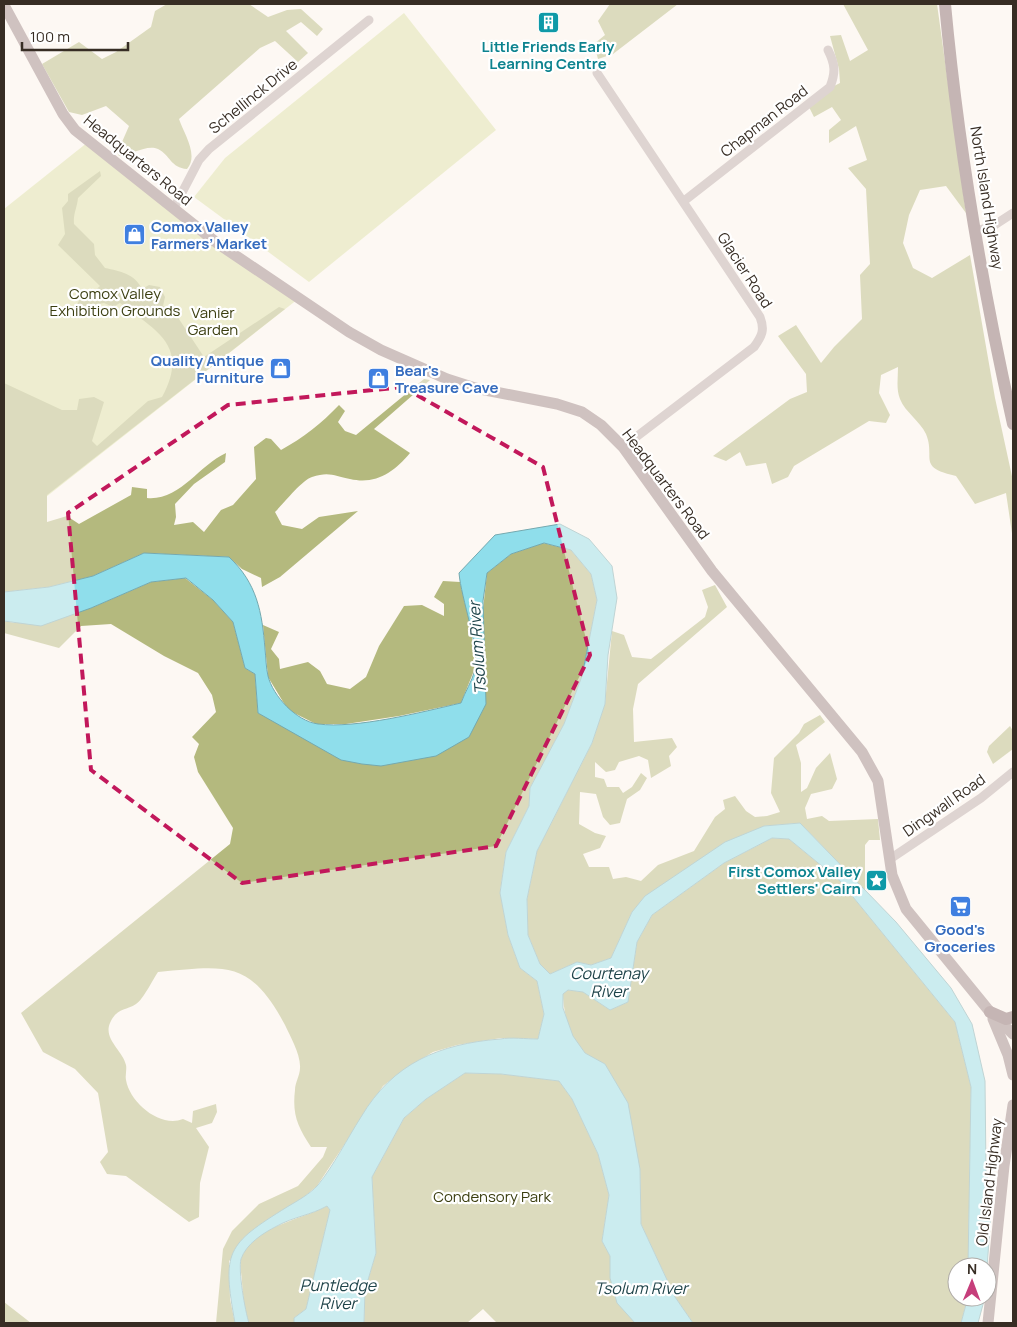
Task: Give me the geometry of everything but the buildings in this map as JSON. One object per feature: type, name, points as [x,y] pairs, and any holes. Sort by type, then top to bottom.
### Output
[{"type":"main road","name":"North Island Highway","points":[[945,4],[955,97],[976,231],[995,342],[1013,424]]},
{"type":"main road","name":"Headquarters Road","points":[[4,5],[63,114],[75,130],[217,243],[298,299],[381,350],[447,379],[475,388],[557,404],[582,412],[601,424],[623,447],[712,571],[862,752],[878,781],[896,889],[906,909],[990,1012],[1013,1034]]},
{"type":"main road","points":[[990,1012],[1006,1019],[1013,1017]]},
{"type":"main road","points":[[990,1012],[1004,1043],[1013,1076]]},
{"type":"main road","name":"Old Island Highway","points":[[988,1323],[1004,1166],[1013,1104]]},
{"type":"street","name":"Schellinck Drive","points":[[174,208],[199,160],[209,149],[368,20]]},
{"type":"street","name":"Chapman Road","points":[[684,201],[830,87],[834,76],[835,64],[828,50]]},
{"type":"street","name":"Glacier Road","points":[[597,73],[684,201],[764,327],[761,337],[754,347],[623,447]]},
{"type":"street","points":[[976,231],[994,226],[1013,213]]},
{"type":"street","name":"Dingwall Road","points":[[890,859],[981,798],[1013,772]]},
{"type":"highlighted area","points":[[403,387],[543,467],[590,655],[496,846],[242,883],[91,770],[68,513],[228,405]]},
{"type":"green space","points":[[167,4],[249,4],[268,17],[287,10],[301,9],[323,29],[317,36],[301,22],[286,31],[308,53],[298,62],[275,41],[260,48],[179,119],[192,157],[187,169],[177,166],[162,152],[154,148],[119,156],[115,148],[122,142],[129,126],[106,106],[82,115],[69,112],[42,64],[79,42],[102,59],[116,52],[151,27],[155,11]]},
{"type":"green space","points":[[610,4],[678,4],[613,54],[598,59],[594,44],[605,35],[598,21]]},
{"type":"green space","points":[[843,4],[937,4],[966,213],[946,186],[920,190],[909,215],[903,243],[913,268],[932,278],[970,255],[995,398],[1013,481],[1013,540],[1006,493],[975,504],[956,476],[944,473],[932,465],[926,434],[900,399],[898,367],[881,375],[879,393],[890,415],[886,423],[869,421],[794,466],[788,477],[772,484],[766,463],[746,466],[740,452],[726,461],[713,456],[790,399],[807,392],[806,374],[778,336],[796,325],[821,363],[862,319],[860,275],[870,264],[866,189],[848,168],[867,160],[856,126],[829,143],[829,130],[841,120],[832,107],[814,117],[809,107],[828,89],[840,83],[839,69],[830,36],[841,35],[850,61],[868,50]]},
{"type":"green space","points":[[404,13],[496,130],[309,282],[194,197],[225,158]]},
{"type":"green space","name":"Comox Valley Exhibition Grounds","points":[[88,142],[298,299],[4,530],[4,209]]},
{"type":"green space","points":[[100,171],[101,176],[78,198],[74,224],[94,244],[95,255],[105,268],[131,277],[142,289],[149,285],[160,287],[165,297],[163,306],[175,313],[204,357],[279,307],[285,309],[47,495],[47,522],[67,516],[79,524],[131,495],[132,487],[147,489],[147,498],[169,494],[226,453],[225,462],[194,484],[175,504],[176,517],[174,525],[193,522],[204,532],[221,510],[233,505],[256,479],[254,447],[266,438],[271,439],[281,450],[312,430],[339,405],[345,411],[338,422],[345,431],[356,435],[424,379],[430,380],[374,429],[410,453],[398,466],[384,475],[368,480],[350,479],[328,474],[312,477],[298,487],[275,512],[282,525],[302,529],[319,517],[358,511],[280,577],[262,587],[261,578],[242,569],[229,557],[144,553],[93,576],[49,587],[4,592],[4,383],[62,410],[77,410],[79,399],[94,397],[104,402],[92,441],[97,446],[148,401],[162,397],[170,379],[171,352],[165,341],[146,322],[120,303],[113,307],[104,303],[98,304],[91,315],[84,313],[77,304],[82,296],[92,293],[100,286],[58,245],[65,234],[62,208],[68,201],[68,194]]},
{"type":"green space","points":[[543,543],[571,550],[591,574],[597,600],[582,676],[564,724],[530,788],[529,806],[506,852],[500,892],[508,935],[520,968],[537,981],[544,1014],[538,1039],[501,1038],[457,1045],[433,1052],[405,1069],[383,1086],[317,1186],[229,1261],[230,1299],[235,1323],[216,1323],[223,1249],[232,1231],[259,1204],[298,1186],[323,1157],[327,1147],[311,1147],[299,1127],[295,1114],[294,1099],[295,1087],[300,1071],[299,1057],[285,1025],[272,1004],[260,988],[247,978],[234,972],[202,968],[158,972],[139,1002],[116,1014],[110,1023],[109,1034],[124,1060],[129,1089],[133,1097],[147,1112],[165,1120],[183,1119],[192,1123],[193,1111],[216,1104],[217,1112],[212,1123],[196,1128],[209,1147],[200,1183],[199,1217],[189,1222],[126,1176],[107,1174],[100,1162],[108,1152],[98,1093],[75,1069],[43,1052],[21,1013],[230,844],[233,828],[198,772],[194,757],[199,744],[192,737],[216,712],[212,695],[198,673],[164,656],[111,624],[81,626],[59,648],[4,633],[4,621],[15,623],[91,608],[151,582],[185,578],[213,600],[233,622],[245,668],[255,674],[258,713],[362,764],[366,764],[469,737],[487,573],[511,554]]},
{"type":"green space","points":[[443,581],[460,582],[471,628],[475,668],[461,703],[399,716],[346,724],[316,724],[288,710],[268,677],[263,625],[279,632],[271,649],[279,659],[280,669],[308,662],[320,671],[327,684],[350,689],[366,677],[379,646],[404,606],[422,605],[444,616],[444,604],[434,597]]},
{"type":"green space","points":[[715,585],[727,607],[638,684],[633,709],[634,742],[672,738],[677,747],[669,756],[671,766],[651,778],[648,760],[639,756],[619,762],[615,770],[606,772],[595,762],[595,777],[604,779],[607,787],[619,787],[623,793],[632,787],[641,773],[647,778],[640,790],[627,799],[620,823],[610,825],[603,817],[596,794],[580,792],[579,824],[595,833],[606,836],[600,848],[583,854],[589,867],[609,867],[613,879],[626,877],[641,881],[658,865],[694,851],[715,817],[725,809],[723,800],[735,796],[746,811],[755,817],[780,812],[771,793],[774,758],[799,733],[804,724],[820,715],[825,722],[796,745],[801,763],[801,792],[807,788],[816,768],[830,753],[837,779],[832,789],[811,794],[805,808],[807,819],[822,816],[829,821],[878,819],[880,840],[869,840],[865,845],[865,890],[800,823],[764,826],[632,912],[611,958],[591,965],[577,962],[550,974],[540,964],[528,935],[527,899],[537,851],[592,743],[605,703],[612,631],[624,635],[632,657],[651,659],[705,617],[708,607],[702,590]]},
{"type":"green space","points":[[1010,726],[1013,731],[1013,749],[993,764],[987,752],[989,746]]},
{"type":"green space","points":[[772,838],[789,839],[840,881],[955,1022],[971,1087],[968,1257],[947,1257],[947,1307],[965,1307],[961,1323],[693,1323],[675,1297],[641,1224],[640,1169],[605,1064],[586,1054],[575,1040],[566,1017],[563,993],[568,990],[583,992],[610,1010],[628,1002],[637,942],[652,915],[724,863]]},
{"type":"green space","name":"Condensory Park","points":[[465,1073],[501,1074],[559,1081],[572,1099],[598,1154],[609,1195],[602,1241],[610,1256],[610,1278],[635,1323],[497,1323],[483,1309],[467,1323],[364,1323],[365,1290],[376,1253],[372,1177],[404,1118],[426,1099]]},
{"type":"green space","points":[[327,1206],[330,1210],[306,1309],[294,1318],[294,1323],[249,1323],[244,1302],[240,1264],[247,1248],[255,1239],[266,1232]]},
{"type":"green space","points":[[4,1302],[31,1323],[4,1323]]},
{"type":"water","name":"Tsolum River","points":[[560,524],[589,539],[612,566],[617,598],[608,655],[605,704],[592,743],[537,851],[527,899],[528,935],[540,964],[550,974],[577,962],[591,965],[611,958],[632,912],[645,896],[725,842],[764,826],[800,823],[896,922],[951,988],[972,1024],[985,1081],[986,1172],[992,1198],[988,1257],[968,1257],[971,1087],[955,1022],[840,881],[789,839],[772,838],[724,863],[652,915],[637,942],[628,1002],[610,1010],[583,992],[568,990],[563,994],[563,1008],[573,1036],[585,1053],[605,1064],[628,1103],[640,1169],[641,1224],[675,1297],[693,1323],[635,1323],[617,1303],[610,1278],[610,1256],[602,1241],[609,1195],[598,1154],[572,1099],[559,1081],[501,1074],[465,1073],[426,1099],[404,1118],[372,1177],[376,1253],[365,1290],[364,1323],[294,1323],[294,1318],[306,1309],[330,1210],[327,1206],[289,1220],[261,1236],[247,1248],[241,1259],[240,1272],[249,1323],[235,1323],[229,1280],[233,1252],[240,1241],[251,1231],[318,1185],[374,1098],[388,1083],[403,1070],[420,1060],[457,1046],[505,1038],[538,1039],[544,1014],[537,981],[520,968],[508,935],[500,893],[506,852],[529,806],[530,788],[564,724],[582,676],[597,600],[591,574],[571,550],[544,543],[511,554],[487,573],[483,601],[486,704],[469,737],[436,756],[381,766],[341,760],[258,713],[255,674],[245,668],[233,622],[213,600],[186,578],[151,582],[91,608],[41,626],[4,621],[4,592],[49,587],[93,576],[144,553],[229,557],[246,577],[260,610],[268,676],[280,699],[294,713],[310,722],[333,725],[370,722],[461,703],[474,674],[476,661],[473,637],[459,573],[495,535]]},
{"type":"water","points":[[965,1307],[982,1307],[978,1323],[961,1323]]},
{"type":"place","name":"Little Friends Early Learning Centre","points":[[548,23]]},
{"type":"place","name":"Comox Valley Farmers’ Market","points":[[135,235]]},
{"type":"place","name":"Quality Antique Furniture","points":[[280,369]]},
{"type":"place","name":"Bear's Treasure Cave","points":[[379,379]]},
{"type":"place","name":"First Comox Valley Settlers' Cairn","points":[[877,880]]},
{"type":"place","name":"Good's Groceries","points":[[960,906]]},
{"type":"park label","name":"Vanier Garden","points":[[213,320]]},
{"type":"water label","name":"Courtenay River","points":[[609,982]]},
{"type":"water label","name":"Puntledge River","points":[[338,1294]]}]
